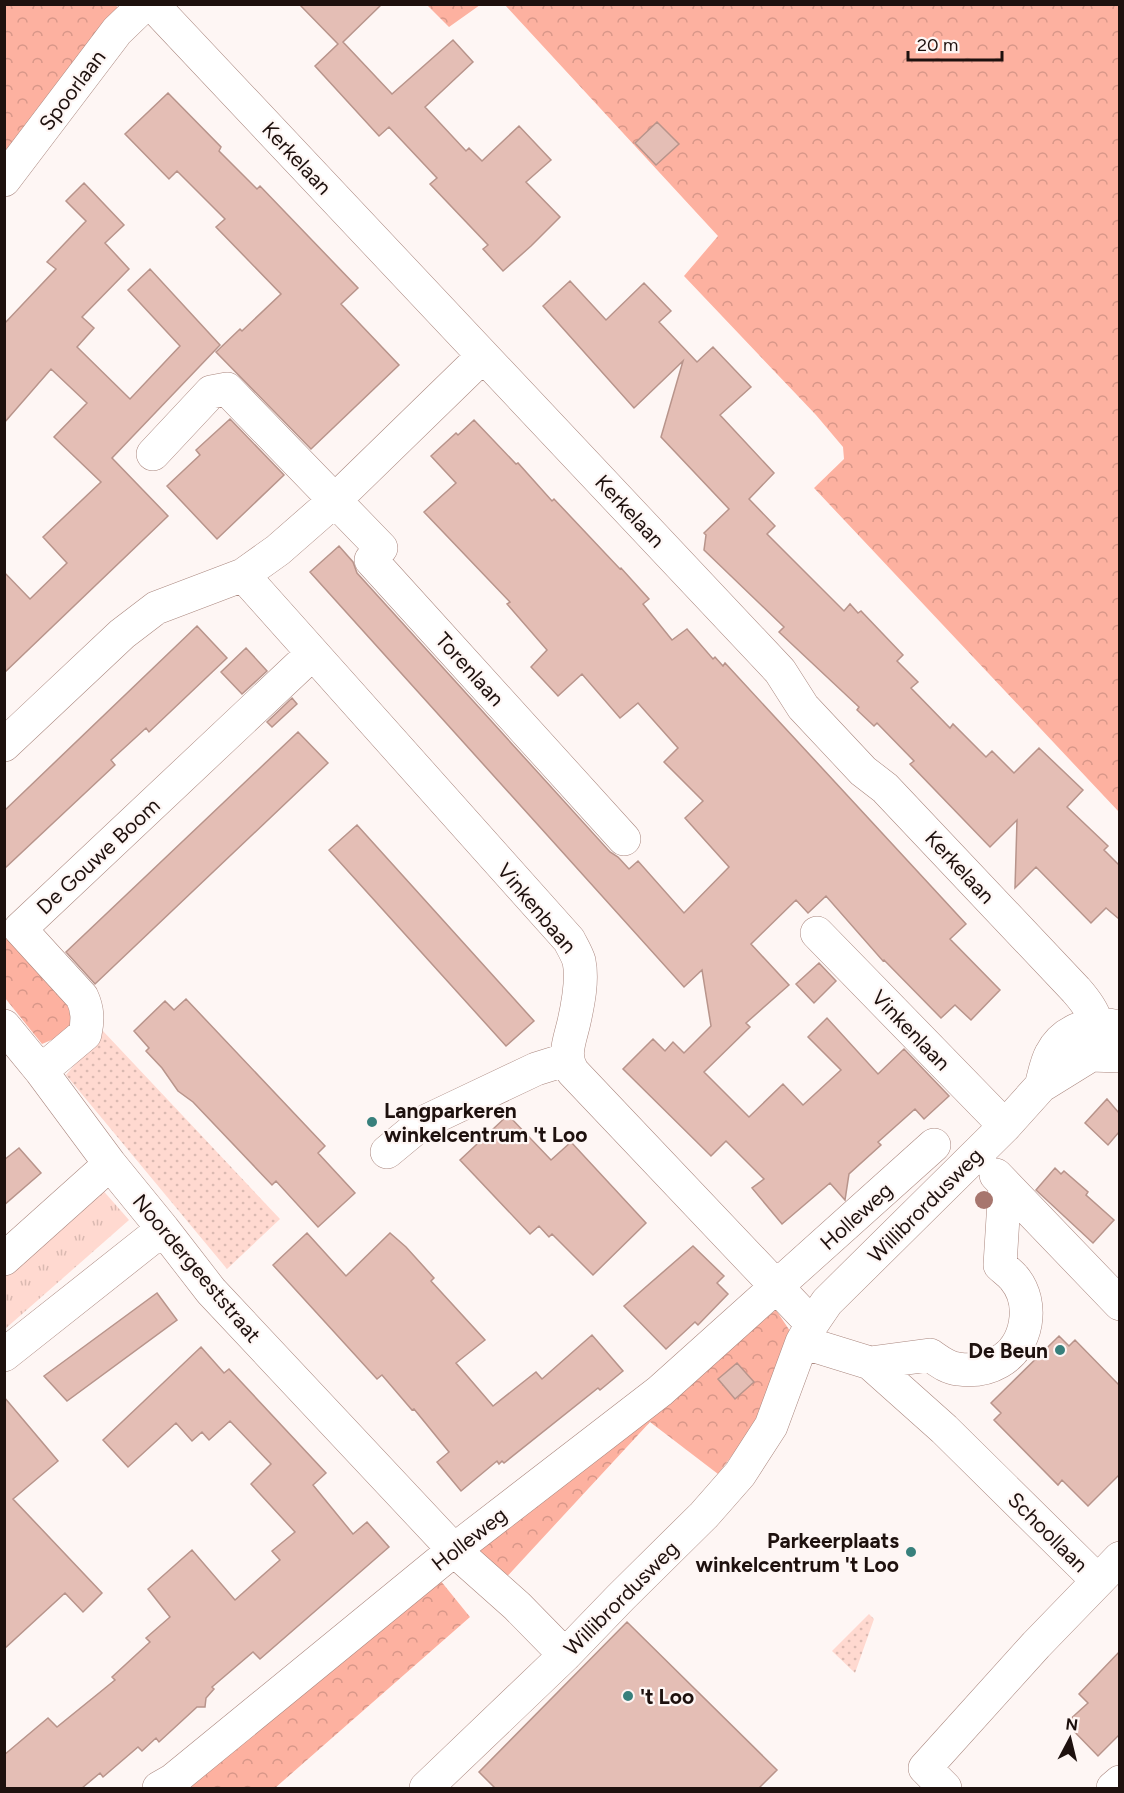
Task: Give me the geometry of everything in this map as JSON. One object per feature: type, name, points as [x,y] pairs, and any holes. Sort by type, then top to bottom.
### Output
[{"type":"street","name":"Spoorlaan","points":[[4,180],[117,30],[145,4]]},
{"type":"street","name":"Kerkelaan","points":[[152,4],[780,671],[803,707],[863,771],[885,788],[1076,990],[1090,1006],[1108,1041]]},
{"type":"street","points":[[4,745],[122,634],[156,608],[243,575],[278,550],[334,501],[483,356]]},
{"type":"street","name":"Torenlaan","points":[[153,454],[211,392],[227,389],[381,548],[371,560],[624,839]]},
{"type":"street","name":"Vinkenbaan","points":[[243,575],[569,939],[579,959],[580,976],[574,1023],[567,1043],[568,1059]]},
{"type":"street","name":"De Gouwe Boom","points":[[41,1071],[86,1034],[87,1007],[82,997],[20,929],[312,654]]},
{"type":"street","name":"Vinkenlaan","points":[[817,933],[1005,1126]]},
{"type":"street","name":"Noordergeeststraat","points":[[4,1026],[211,1291],[454,1550]]},
{"type":"street","name":"Willibrordusweg","points":[[426,1788],[704,1515],[740,1474],[771,1426],[807,1333],[827,1302],[1005,1126],[1041,1086],[1051,1053],[1059,1043],[1074,1030],[1108,1041]]},
{"type":"street","points":[[387,1152],[422,1123],[536,1069],[568,1059],[568,1065],[573,1072],[777,1287],[807,1333]]},
{"type":"street","name":"Holleweg","points":[[159,1788],[173,1780],[454,1550],[660,1391],[934,1145]]},
{"type":"street","points":[[976,1155],[1119,1304]]},
{"type":"street","points":[[4,1258],[110,1164]]},
{"type":"street","points":[[870,1363],[930,1355],[945,1365],[957,1369],[983,1369],[1000,1362],[1014,1348],[1024,1332],[1027,1313],[1023,1294],[1014,1278],[1000,1265],[1005,1185]]},
{"type":"street","points":[[4,1355],[163,1229]]},
{"type":"street","name":"Schoollaan","points":[[807,1333],[870,1363],[1108,1569],[925,1768],[945,1788]]},
{"type":"street","points":[[454,1550],[517,1606],[565,1654]]},
{"type":"street","points":[[1113,1788],[1119,1782]]},
{"type":"green space","points":[[5,5],[115,5],[120,9],[5,162]]},
{"type":"green space","points":[[427,5],[480,5],[449,27]]},
{"type":"green space","points":[[505,5],[1119,5],[1119,812],[814,488],[844,459],[843,447],[816,415],[684,276],[718,236]]},
{"type":"green space","points":[[4,930],[75,1008],[78,1023],[63,1035],[42,1044],[5,998]]},
{"type":"green space","points":[[103,1031],[280,1219],[227,1269],[66,1075]]},
{"type":"green space","points":[[100,1187],[129,1220],[5,1329],[4,1272]]},
{"type":"green space","points":[[776,1310],[792,1334],[767,1401],[749,1433],[718,1474],[650,1422],[488,1597],[459,1567]]},
{"type":"green space","points":[[440,1580],[470,1617],[275,1788],[186,1788]]},
{"type":"green space","points":[[869,1614],[874,1619],[855,1673],[832,1651]]},
{"type":"building","points":[[299,4],[382,4],[343,42],[392,94],[453,40],[473,62],[425,107],[466,151],[469,148],[482,161],[519,126],[551,160],[526,182],[560,217],[503,271],[483,249],[488,245],[430,184],[437,178],[389,127],[379,136],[315,66],[338,44]]},
{"type":"building","points":[[168,93],[221,147],[219,151],[257,189],[260,186],[358,288],[341,304],[399,365],[311,449],[216,352],[281,294],[216,227],[225,219],[177,171],[169,179],[125,134]]},
{"type":"building","points":[[657,122],[679,144],[656,165],[635,143]]},
{"type":"building","points":[[84,183],[124,225],[105,243],[129,269],[82,317],[94,328],[77,347],[130,399],[180,346],[128,290],[150,269],[220,345],[112,458],[168,516],[4,673],[4,572],[30,599],[67,563],[43,537],[101,482],[54,437],[87,403],[51,369],[4,423],[4,324],[56,269],[47,262],[86,221],[66,201]]},
{"type":"building","points":[[570,281],[606,320],[644,283],[671,311],[659,322],[697,362],[713,347],[751,387],[720,415],[774,473],[749,499],[775,526],[767,534],[844,611],[850,604],[858,613],[861,611],[903,655],[897,661],[918,682],[911,688],[950,728],[953,724],[986,757],[992,751],[1014,773],[1039,748],[1083,790],[1067,807],[1108,846],[1104,850],[1119,865],[1119,919],[1106,908],[1091,923],[1036,867],[1015,888],[1017,820],[990,847],[910,764],[914,761],[877,723],[874,726],[857,710],[859,707],[779,632],[784,627],[704,550],[706,535],[704,533],[729,509],[661,437],[683,361],[634,408],[543,306]]},
{"type":"building","points":[[230,419],[284,475],[217,539],[167,486],[200,455],[196,450]]},
{"type":"building","points":[[474,420],[516,464],[518,463],[552,501],[554,499],[649,599],[643,604],[672,640],[687,629],[713,659],[715,657],[723,666],[725,663],[966,924],[950,939],[1000,990],[971,1020],[955,1005],[941,1018],[883,961],[826,896],[808,913],[796,900],[751,944],[789,985],[746,1023],[750,1027],[704,1072],[749,1117],[783,1084],[803,1105],[841,1070],[808,1037],[827,1018],[878,1074],[904,1049],[949,1096],[924,1119],[915,1109],[878,1142],[881,1145],[849,1174],[845,1200],[830,1183],[782,1224],[752,1188],[764,1179],[726,1141],[711,1156],[623,1069],[653,1039],[665,1051],[673,1042],[684,1053],[711,1026],[702,970],[684,987],[310,572],[339,546],[353,562],[357,573],[610,852],[629,869],[638,861],[684,913],[729,867],[685,818],[703,801],[664,762],[678,748],[638,703],[620,718],[582,674],[558,696],[531,667],[547,650],[507,604],[510,602],[424,512],[456,483],[431,456]]},
{"type":"building","points":[[197,626],[227,658],[149,732],[146,728],[111,760],[115,765],[4,869],[4,811]]},
{"type":"building","points":[[246,648],[267,671],[242,694],[221,672]]},
{"type":"building","points":[[292,698],[297,704],[272,727],[267,722]]},
{"type":"building","points":[[298,732],[328,763],[95,984],[66,952]]},
{"type":"building","points":[[357,825],[534,1021],[506,1046],[329,850]]},
{"type":"building","points":[[819,963],[836,981],[814,1003],[796,984]]},
{"type":"building","points":[[186,999],[325,1146],[318,1153],[355,1193],[318,1227],[276,1181],[272,1185],[193,1102],[178,1091],[162,1068],[146,1051],[149,1048],[134,1031],[165,1001],[174,1010]]},
{"type":"building","points":[[1107,1099],[1119,1113],[1119,1132],[1108,1145],[1085,1123]]},
{"type":"building","points":[[508,1115],[551,1160],[571,1142],[646,1223],[593,1275],[552,1234],[549,1237],[539,1226],[530,1234],[460,1160]]},
{"type":"building","points":[[19,1148],[41,1173],[4,1205],[4,1160]]},
{"type":"building","points":[[1055,1168],[1061,1174],[1064,1171],[1088,1192],[1086,1195],[1114,1220],[1093,1243],[1036,1190]]},
{"type":"building","points":[[307,1233],[346,1276],[390,1233],[406,1247],[434,1278],[431,1281],[485,1340],[456,1363],[493,1406],[536,1372],[542,1379],[592,1335],[623,1371],[600,1390],[598,1388],[504,1463],[502,1461],[499,1464],[497,1461],[461,1491],[437,1462],[449,1452],[414,1409],[412,1410],[382,1375],[377,1379],[273,1265]]},
{"type":"building","points":[[693,1246],[724,1276],[717,1283],[728,1294],[698,1325],[695,1322],[666,1349],[624,1306]]},
{"type":"building","points":[[157,1293],[177,1320],[67,1401],[44,1376]]},
{"type":"building","points":[[1059,1336],[1069,1346],[1075,1340],[1119,1385],[1119,1475],[1088,1506],[1062,1480],[1058,1485],[994,1420],[1001,1413],[991,1403]]},
{"type":"building","points":[[201,1347],[224,1373],[229,1369],[326,1473],[313,1485],[353,1534],[367,1522],[389,1547],[260,1659],[253,1652],[212,1687],[214,1689],[206,1698],[205,1707],[197,1707],[159,1742],[156,1738],[142,1751],[138,1747],[103,1777],[100,1773],[82,1788],[4,1788],[4,1755],[48,1718],[57,1727],[115,1680],[112,1677],[150,1642],[146,1638],[170,1617],[148,1589],[192,1550],[235,1600],[280,1560],[272,1551],[295,1532],[251,1484],[271,1464],[230,1421],[209,1440],[202,1432],[192,1441],[176,1423],[128,1467],[103,1440]]},
{"type":"building","points":[[737,1363],[754,1382],[735,1399],[718,1379]]},
{"type":"building","points":[[4,1397],[58,1461],[13,1499],[102,1593],[83,1612],[65,1593],[4,1649]]},
{"type":"building","name":"'t Loo","points":[[627,1622],[777,1770],[759,1788],[495,1788],[479,1772]]},
{"type":"building","points":[[1119,1652],[1119,1735],[1098,1756],[1066,1723],[1088,1703],[1079,1694]]},
{"type":"place","name":"Langparkeren winkelcentrum 't Loo","points":[[372,1122]]},
{"type":"place","name":"De Beun","points":[[1060,1350]]},
{"type":"place","name":"Parkeerplaats winkelcentrum 't Loo","points":[[911,1552]]},
{"type":"place","name":"'t Loo","points":[[628,1696]]}]
